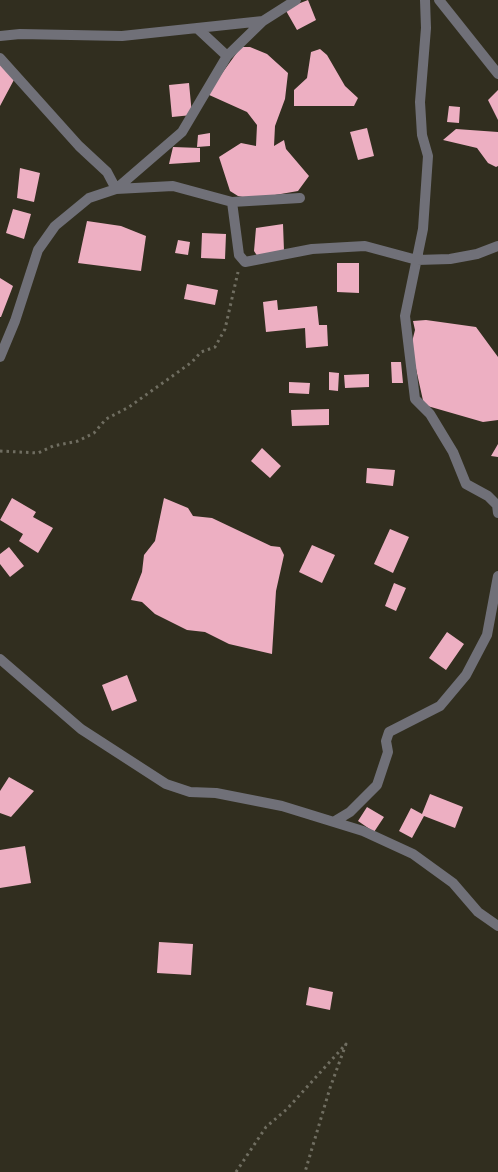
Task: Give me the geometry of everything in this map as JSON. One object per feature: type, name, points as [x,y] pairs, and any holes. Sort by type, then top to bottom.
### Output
[{"type":"street","points":[[116,189],[182,132],[227,56],[262,21],[296,0]]},
{"type":"street","points":[[425,0],[426,28],[420,102],[422,135],[428,156],[423,229],[405,316],[415,399],[430,414],[453,452],[466,484],[488,496],[497,505],[498,513]]},
{"type":"street","points":[[439,0],[498,74]]},
{"type":"street","points":[[0,36],[20,34],[122,36],[262,21]]},
{"type":"street","points":[[197,28],[227,56]]},
{"type":"street","points":[[0,58],[79,146],[107,172],[116,189]]},
{"type":"street","points":[[0,357],[15,321],[38,250],[55,226],[89,198],[116,189],[173,186],[232,202],[300,198]]},
{"type":"street","points":[[232,202],[241,260],[245,262],[312,249],[365,246],[417,260],[450,260],[477,254],[498,246]]},
{"type":"street","points":[[335,821],[350,812],[377,785],[388,752],[386,741],[389,732],[440,706],[466,675],[486,635],[498,576]]},
{"type":"street","points":[[0,659],[81,729],[166,784],[190,792],[242,797],[335,821],[413,854],[453,883],[478,912],[498,926]]},
{"type":"path","points":[[0,451],[38,453],[53,446],[78,441],[94,433],[106,419],[129,408],[192,362],[202,352],[215,347],[225,329],[241,260]]},
{"type":"path","points":[[236,1172],[266,1127],[346,1044],[330,1088],[305,1172]]},
{"type":"building","points":[[308,0],[316,20],[297,30],[285,9]]},
{"type":"building","points":[[241,47],[250,47],[267,54],[288,73],[285,99],[275,126],[274,146],[284,140],[286,149],[309,176],[298,191],[252,199],[238,196],[230,191],[219,157],[241,143],[256,146],[257,125],[247,112],[207,94]]},
{"type":"building","points":[[320,49],[327,55],[345,86],[358,98],[354,106],[294,106],[294,90],[307,78],[311,52]]},
{"type":"building","points":[[0,60],[16,76],[0,106]]},
{"type":"building","points":[[189,83],[192,115],[172,117],[169,85]]},
{"type":"building","points":[[498,90],[498,120],[488,100]]},
{"type":"building","points":[[449,106],[460,107],[459,123],[447,122]]},
{"type":"building","points":[[367,128],[374,156],[358,160],[350,132]]},
{"type":"building","points":[[456,129],[498,132],[498,166],[496,167],[488,163],[477,148],[443,140]]},
{"type":"building","points":[[210,133],[210,146],[197,147],[198,135]]},
{"type":"building","points":[[173,147],[200,148],[200,162],[169,164]]},
{"type":"building","points":[[20,168],[40,173],[34,202],[17,198]]},
{"type":"building","points":[[13,209],[31,214],[24,239],[6,233]]},
{"type":"building","points":[[87,221],[121,226],[146,236],[141,271],[78,263]]},
{"type":"building","points":[[283,224],[284,251],[258,257],[254,251],[256,228]]},
{"type":"building","points":[[202,233],[226,234],[225,259],[201,258]]},
{"type":"building","points":[[178,240],[190,242],[188,255],[175,253]]},
{"type":"building","points":[[337,263],[359,263],[359,293],[337,292]]},
{"type":"building","points":[[0,278],[13,286],[1,317],[0,317]]},
{"type":"building","points":[[187,284],[218,290],[215,305],[184,299]]},
{"type":"building","points":[[277,300],[278,310],[317,306],[319,325],[327,325],[328,346],[306,348],[305,328],[266,332],[263,302]]},
{"type":"building","points":[[426,320],[476,327],[498,357],[498,420],[483,422],[424,405],[411,346],[415,330],[413,321]]},
{"type":"building","points":[[391,362],[401,362],[403,383],[392,383]]},
{"type":"building","points":[[329,372],[339,373],[338,391],[329,390]]},
{"type":"building","points":[[369,374],[369,387],[345,388],[344,375]]},
{"type":"building","points":[[289,382],[310,383],[309,394],[289,393]]},
{"type":"building","points":[[329,409],[329,425],[292,426],[291,410]]},
{"type":"building","points":[[498,444],[498,457],[491,456]]},
{"type":"building","points":[[262,448],[281,466],[270,478],[251,461]]},
{"type":"building","points":[[367,468],[395,470],[393,486],[366,483]]},
{"type":"building","points":[[12,498],[36,512],[33,517],[53,528],[38,553],[19,541],[23,534],[0,520]]},
{"type":"building","points":[[164,498],[188,508],[193,516],[212,518],[271,546],[280,547],[284,555],[276,591],[272,654],[229,644],[205,632],[187,630],[155,614],[142,602],[131,600],[142,572],[144,555],[155,541]]},
{"type":"building","points":[[390,529],[409,537],[393,573],[374,564]]},
{"type":"building","points":[[312,545],[335,555],[322,583],[299,572]]},
{"type":"building","points":[[9,547],[24,566],[10,577],[0,564],[0,554]]},
{"type":"building","points":[[394,583],[406,588],[396,611],[385,606]]},
{"type":"building","points":[[447,632],[464,644],[446,670],[429,658]]},
{"type":"building","points":[[127,675],[137,701],[112,711],[102,685]]},
{"type":"building","points":[[9,777],[34,791],[11,817],[0,813],[0,791]]},
{"type":"building","points":[[430,794],[463,807],[455,828],[424,816],[412,838],[399,831],[411,808],[422,814]]},
{"type":"building","points":[[367,807],[384,817],[374,832],[358,821]]},
{"type":"building","points":[[25,846],[31,883],[0,888],[0,850]]},
{"type":"building","points":[[159,942],[193,944],[191,975],[157,973]]},
{"type":"building","points":[[309,987],[333,992],[330,1010],[306,1005]]}]
